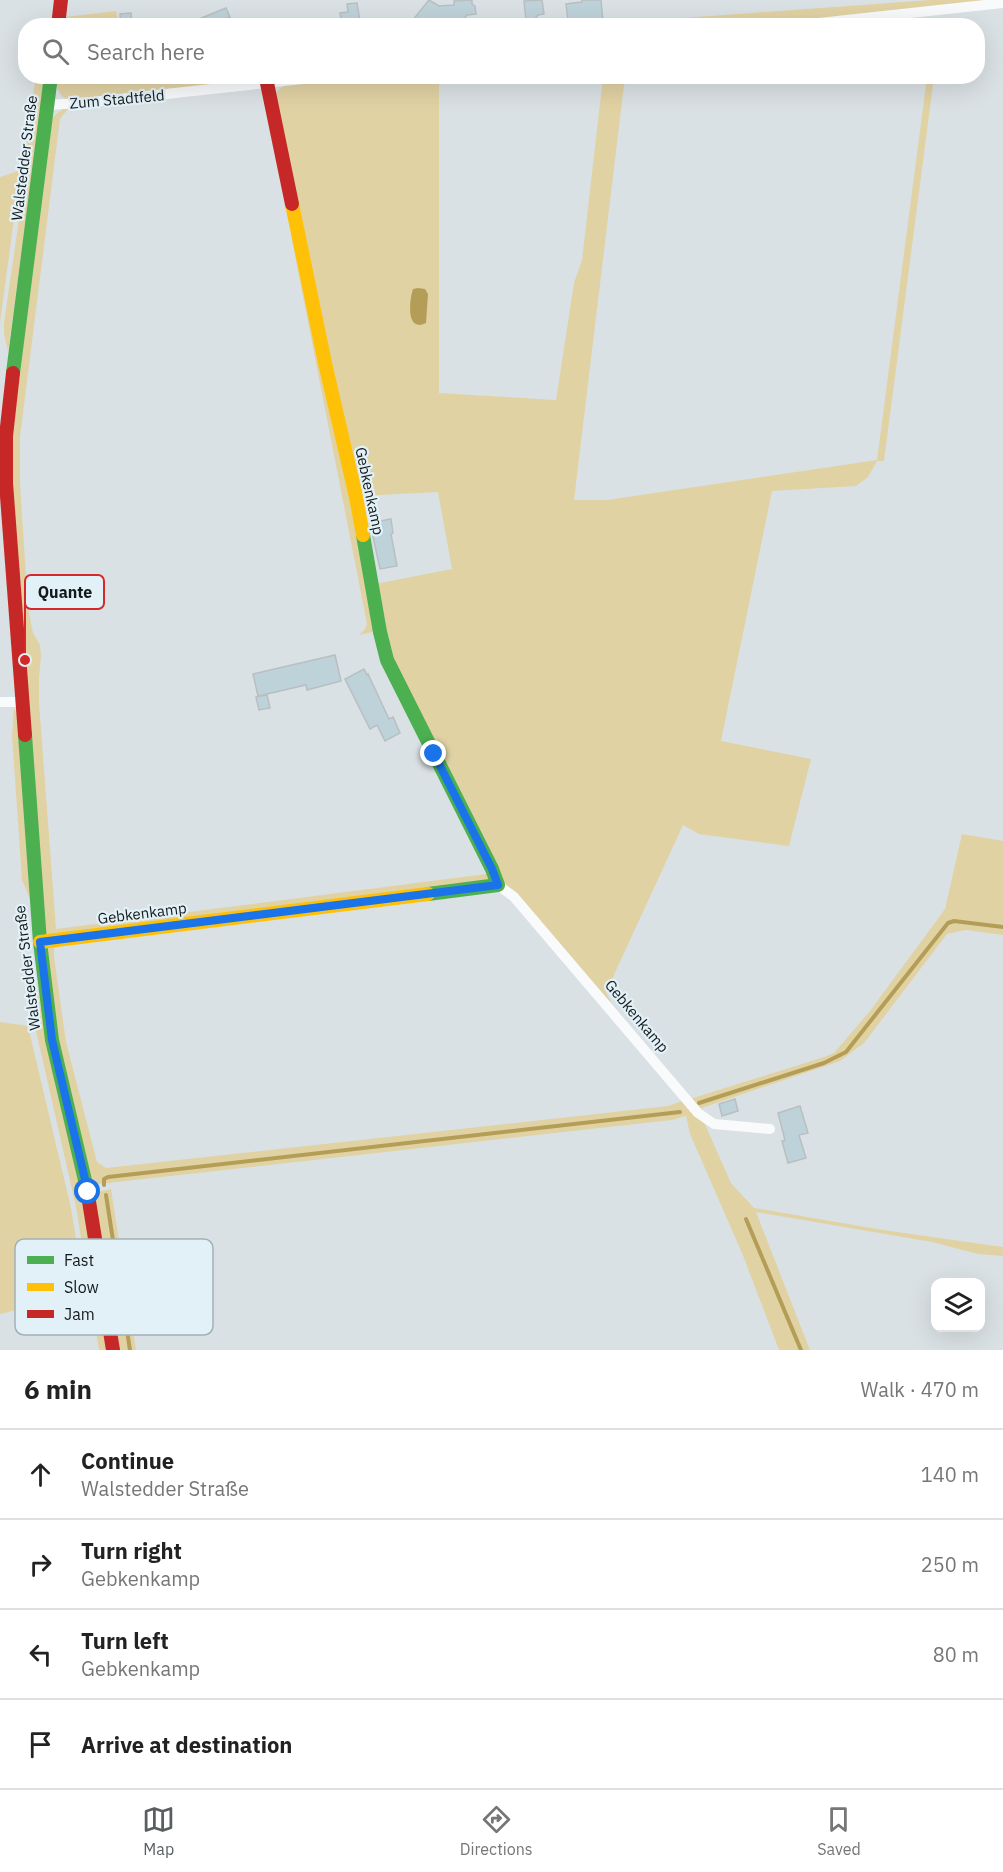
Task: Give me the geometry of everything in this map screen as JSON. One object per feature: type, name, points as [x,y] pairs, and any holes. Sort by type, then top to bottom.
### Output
[{"type":"main road","points":[[59,18],[62,0]]},
{"type":"main road","name":"Walstedder Straße","points":[[50,84],[6,436],[6,495],[40,942],[52,1040],[88,1192],[95,1239]]},
{"type":"main road","name":"Gebkenkamp","points":[[40,942],[498,885],[387,660],[356,497],[325,363],[267,84]]},
{"type":"main road","name":"Walstedder Straße","points":[[111,1335],[113,1350]]},
{"type":"street","points":[[865,18],[1003,3]]},
{"type":"street","name":"Zum Stadtfeld","points":[[47,105],[258,84]]},
{"type":"street","points":[[0,702],[21,702]]},
{"type":"street","name":"Gebkenkamp","points":[[498,885],[514,897],[698,1113],[714,1124],[770,1129]]},
{"type":"shaded area","points":[[930,0],[1001,0],[825,18],[682,18]]},
{"type":"shaded area","points":[[116,11],[118,18],[65,18]]},
{"type":"shaded area","points":[[35,84],[44,84],[8,352],[4,323],[23,191],[18,189],[0,323],[0,177],[21,170]]},
{"type":"shaded area","points":[[56,84],[229,84],[65,99]]},
{"type":"shaded area","points":[[290,84],[439,84],[439,393],[556,400],[574,283],[582,260],[602,84],[624,84],[574,500],[607,500],[877,460],[926,84],[933,84],[884,461],[877,461],[868,477],[856,486],[772,491],[721,741],[811,759],[789,846],[699,834],[683,825],[606,992],[612,1004],[502,880],[390,657],[375,584],[452,569],[438,492],[360,496],[274,99],[279,89]]},
{"type":"shaded area","points":[[63,109],[68,109],[60,119],[20,437],[20,483],[28,608],[33,633],[40,645],[41,656],[39,702],[56,929],[486,874],[489,870],[489,880],[49,936],[45,932],[11,483],[12,436],[51,121]]},
{"type":"shaded area","points":[[294,230],[377,631],[359,635],[367,624],[292,240]]},
{"type":"shaded area","points":[[413,289],[425,289],[428,294],[426,323],[420,325],[415,324],[410,314]]},
{"type":"shaded area","points":[[14,707],[17,716],[30,899],[22,880],[12,736]]},
{"type":"shaded area","points":[[962,834],[1003,841],[1003,935],[966,930],[947,934],[864,1043],[840,1061],[699,1109],[690,1099],[834,1053],[870,1011],[945,909]]},
{"type":"shaded area","points":[[58,942],[54,949],[54,957],[66,1042],[97,1162],[106,1168],[668,1106],[682,1101],[704,1122],[731,1183],[754,1208],[1003,1247],[1003,1256],[978,1254],[932,1242],[756,1212],[810,1350],[779,1350],[742,1253],[690,1134],[686,1116],[672,1120],[99,1184],[92,1182],[56,1038],[47,947]]},
{"type":"shaded area","points":[[35,985],[37,985],[45,1035],[82,1198],[88,1239],[81,1239],[31,1005]]},
{"type":"shaded area","points":[[0,1022],[28,1026],[71,1208],[76,1239],[15,1239],[15,1310],[0,1314]]},
{"type":"shaded area","points":[[111,1189],[119,1239],[100,1239],[94,1198],[99,1192]]},
{"type":"shaded area","points":[[97,1335],[104,1335],[106,1350],[99,1350]]},
{"type":"shaded area","points":[[116,1335],[134,1335],[136,1350],[118,1350]]},
{"type":"building","points":[[429,0],[439,6],[454,5],[454,1],[472,0],[475,6],[476,14],[467,15],[465,18],[414,18]]},
{"type":"building","points":[[542,0],[544,14],[536,18],[526,18],[524,1]]},
{"type":"building","points":[[582,0],[601,0],[603,18],[568,18],[566,4],[582,2]]},
{"type":"building","points":[[357,3],[360,18],[341,18],[340,13],[348,12],[347,4]]},
{"type":"building","points":[[226,8],[230,17],[228,18],[202,18]]},
{"type":"building","points":[[131,13],[131,18],[120,18],[120,14]]},
{"type":"building","points":[[391,519],[393,533],[391,534],[397,566],[380,569],[370,523]]},
{"type":"building","points":[[335,655],[341,681],[307,690],[306,685],[258,696],[253,674]]},
{"type":"building","points":[[364,669],[389,719],[393,717],[400,733],[385,741],[377,725],[370,729],[345,679]]},
{"type":"building","points":[[267,695],[270,708],[259,710],[256,697]]},
{"type":"building","points":[[735,1099],[738,1111],[722,1116],[719,1104]]},
{"type":"building","points":[[800,1106],[808,1133],[799,1135],[806,1158],[788,1163],[778,1113]]},
{"type":"waterway","points":[[699,1103],[824,1063],[846,1052],[948,923],[954,921],[1003,927]]},
{"type":"waterway","points":[[104,1185],[104,1179],[108,1177],[680,1112]]},
{"type":"waterway","points":[[106,1195],[113,1239]]},
{"type":"waterway","points":[[746,1219],[801,1350]]},
{"type":"waterway","points":[[128,1335],[130,1350]]},
{"type":"traffic: fast","points":[[13,373],[50,84]]},
{"type":"traffic: fast","points":[[363,535],[387,660],[498,885],[428,894]]},
{"type":"traffic: fast","points":[[25,735],[40,942],[52,1040],[87,1189]]},
{"type":"traffic: slow","points":[[292,204],[363,535]]},
{"type":"traffic: slow","points":[[40,942],[428,894]]},
{"type":"traffic: jam","points":[[59,18],[61,0]]},
{"type":"traffic: jam","points":[[267,84],[292,204]]},
{"type":"traffic: jam","points":[[13,373],[6,436],[6,483],[25,735]]},
{"type":"traffic: jam","points":[[87,1189],[95,1239]]},
{"type":"traffic: jam","points":[[111,1335],[113,1350]]},
{"type":"place","name":"Quante","points":[[25,660]]},
{"type":"route","points":[[88,1192],[52,1040],[40,942],[498,885],[434,754]]}]
